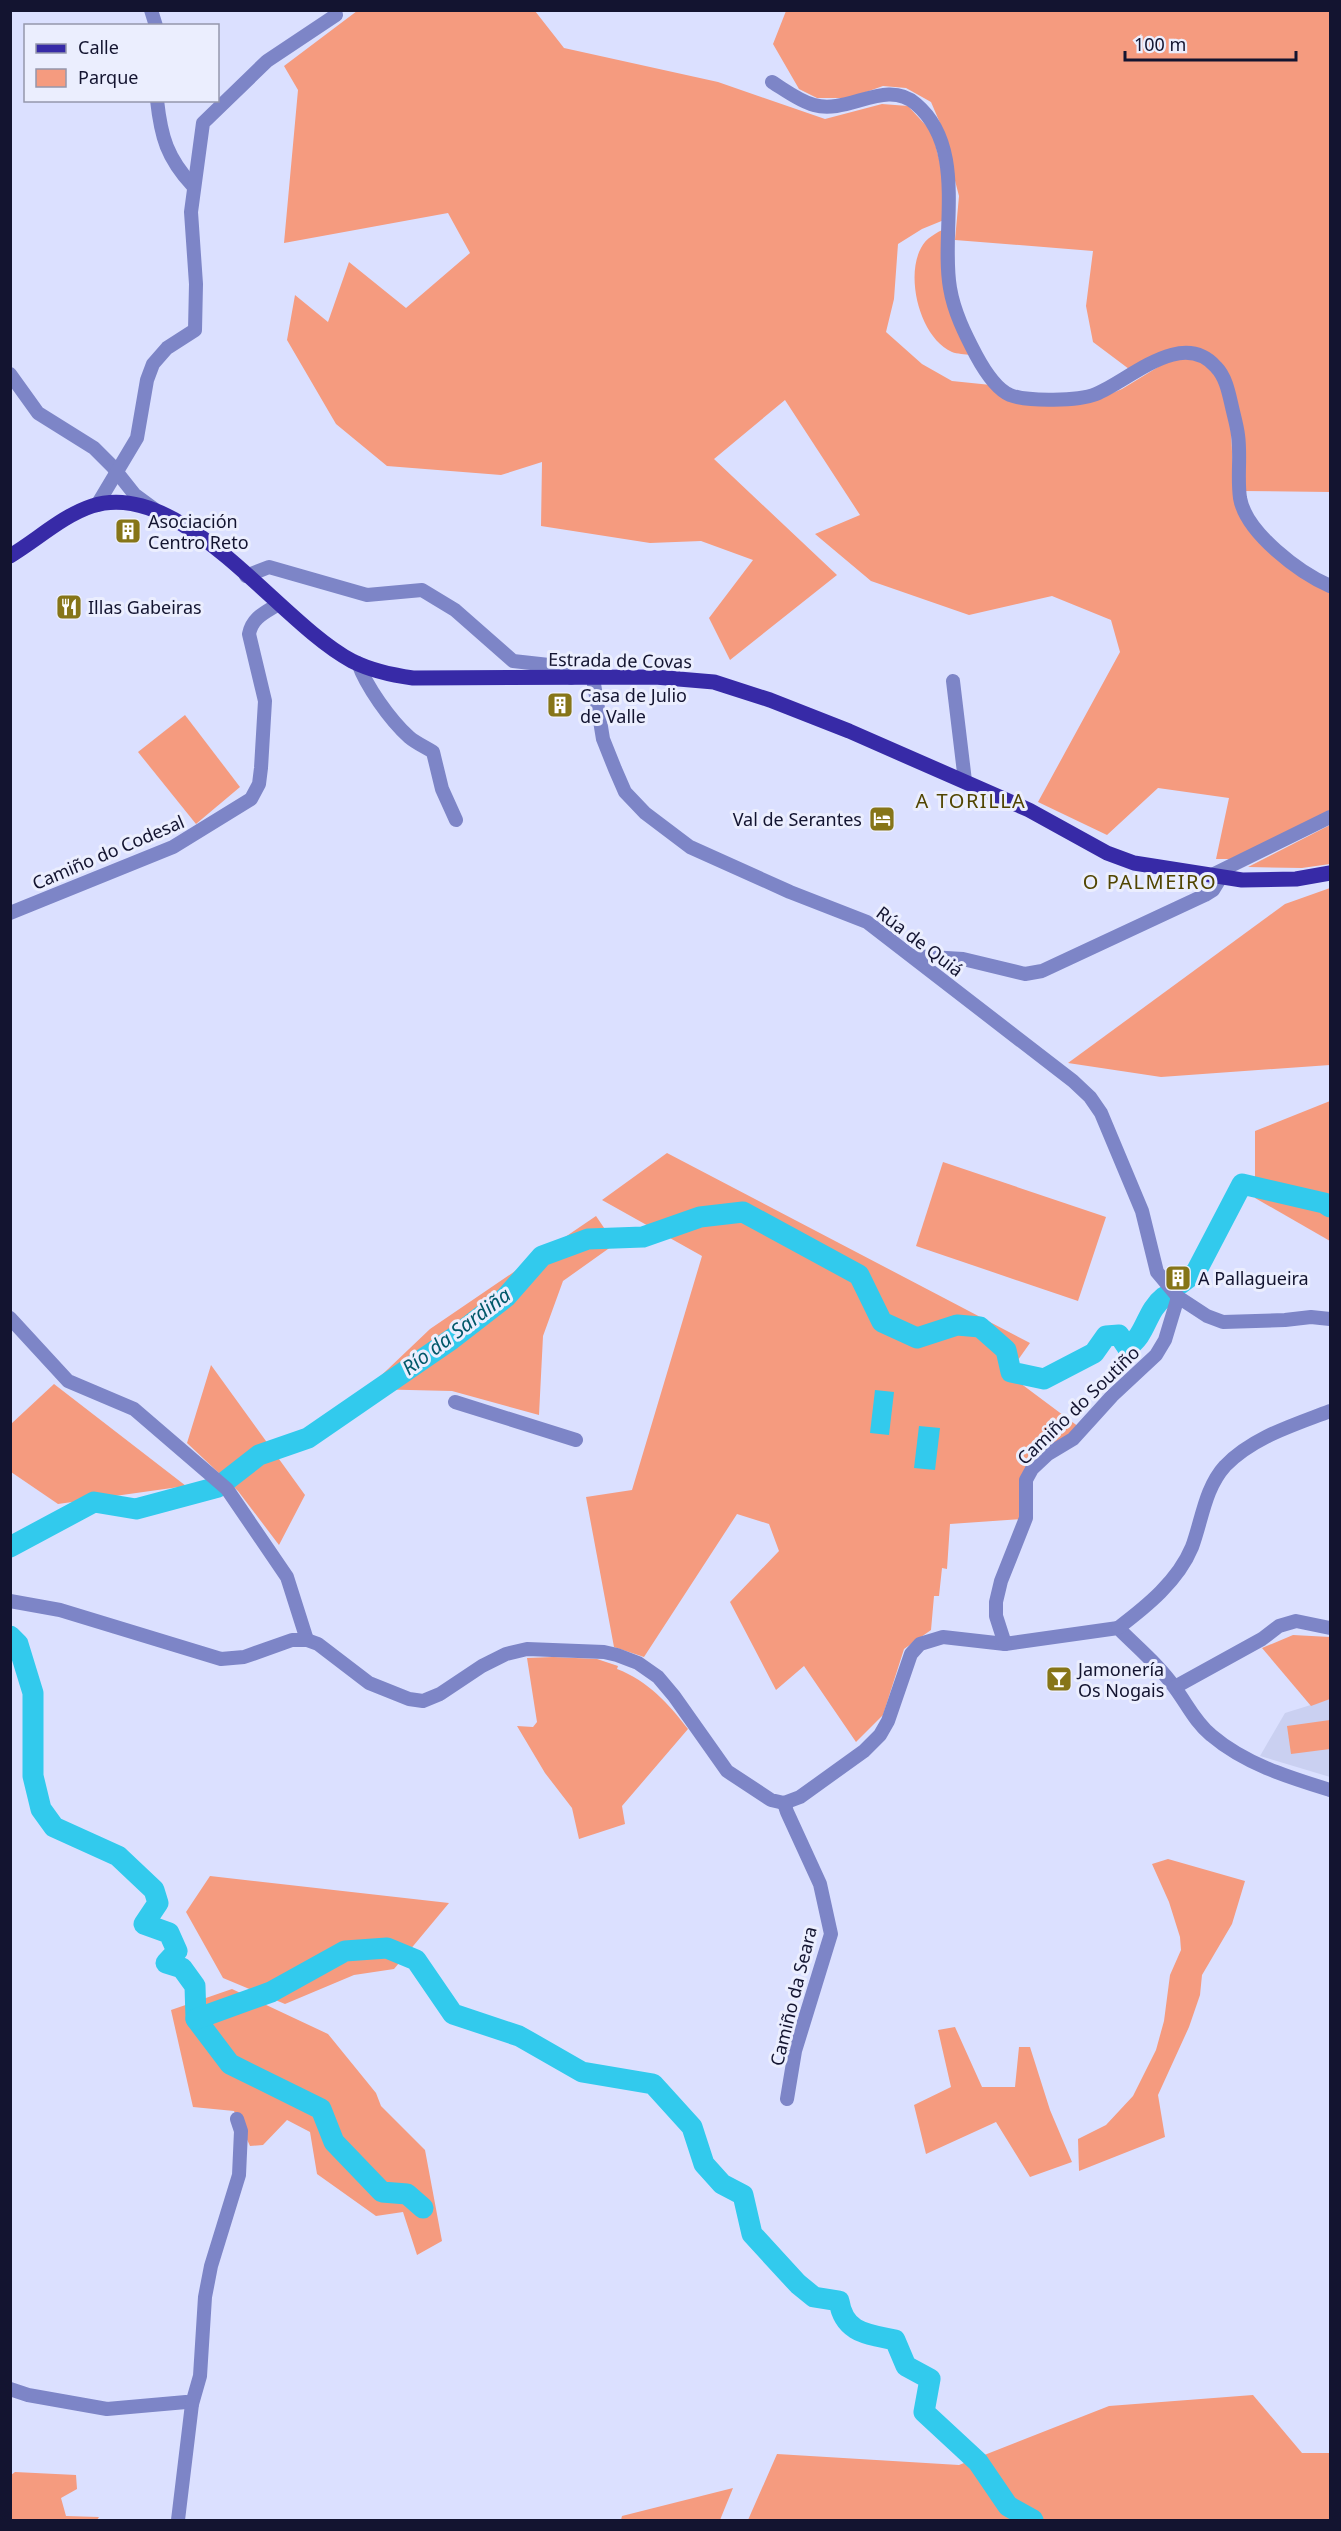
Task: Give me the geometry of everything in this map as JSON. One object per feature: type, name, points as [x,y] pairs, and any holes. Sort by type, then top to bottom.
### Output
[{"type":"main road","name":"Estrada de Covas","points":[[10,556],[76,513],[97,505],[120,502],[154,509],[189,527],[304,628],[358,663],[380,673],[413,678],[655,677],[714,682],[770,700],[849,731],[1029,810],[1121,858],[1154,867],[1268,881],[1330,873]]},
{"type":"street","points":[[97,505],[137,438],[147,380],[153,364],[167,348],[195,330],[195,274],[191,212],[203,123],[267,61],[336,15]]},
{"type":"street","points":[[772,82],[815,106],[835,106],[884,94],[896,95],[915,103],[934,124],[943,152],[950,192],[948,247],[950,288],[961,327],[981,363],[1010,395],[1050,400],[1095,395],[1165,356],[1173,354],[1189,352],[1205,357],[1218,368],[1227,387],[1238,435],[1240,499],[1249,520],[1265,539],[1295,565],[1330,586]]},
{"type":"street","points":[[157,102],[160,132],[168,151],[178,169],[193,186]]},
{"type":"street","points":[[10,374],[38,413],[94,448],[135,495],[154,509]]},
{"type":"street","points":[[116,471],[125,490],[120,502]]},
{"type":"street","points":[[246,576],[269,567],[367,595],[422,590],[455,610],[513,661],[549,666],[571,678]]},
{"type":"street","name":"Camiño do Codesal","points":[[10,913],[173,847],[252,799],[259,784],[265,701],[249,634],[250,626],[256,618],[278,605]]},
{"type":"street","points":[[358,663],[363,677],[395,722],[409,737],[433,752],[442,789],[456,820]]},
{"type":"street","name":"Rúa de Quiá","points":[[593,678],[603,739],[625,792],[645,813],[690,846],[790,892],[867,922],[1073,1081],[1090,1097],[1101,1113],[1142,1211],[1157,1272],[1178,1297],[1207,1316],[1222,1322],[1311,1317],[1330,1319]]},
{"type":"street","points":[[953,681],[964,781]]},
{"type":"street","points":[[913,957],[963,959],[1025,974],[1042,971],[1205,895],[1213,890],[1216,876],[1330,817]]},
{"type":"street","name":"Camiño do Soutiño","points":[[1005,1644],[996,1616],[996,1602],[1000,1581],[1026,1518],[1026,1480],[1032,1469],[1048,1454],[1073,1439],[1112,1396],[1156,1355],[1165,1340],[1178,1297]]},
{"type":"street","points":[[10,1318],[68,1381],[134,1409],[227,1489],[287,1577],[307,1640]]},
{"type":"street","points":[[455,1402],[576,1440]]},
{"type":"street","points":[[10,1602],[60,1610],[221,1659],[244,1657],[292,1640],[307,1640],[318,1644],[369,1683],[409,1699],[423,1701],[441,1694],[482,1666],[507,1654],[527,1649],[603,1652],[617,1655],[638,1663],[658,1677],[727,1771],[771,1800],[784,1803],[800,1797],[864,1751],[880,1735],[888,1721],[911,1654],[920,1644],[943,1637],[1005,1644],[1119,1628],[1146,1607],[1182,1565],[1191,1547],[1213,1483],[1224,1468],[1242,1451],[1269,1435],[1330,1411]]},
{"type":"street","points":[[1175,1687],[1262,1639],[1279,1626],[1296,1621],[1330,1628]]},
{"type":"street","points":[[1119,1628],[1175,1687],[1190,1713],[1209,1734],[1235,1752],[1282,1775],[1330,1790]]},
{"type":"street","name":"Camiño da Seara","points":[[784,1803],[820,1884],[831,1934],[795,2051],[787,2099]]},
{"type":"street","points":[[178,2520],[192,2404],[200,2376],[205,2297],[214,2256],[239,2175],[241,2131],[237,2119]]},
{"type":"street","points":[[10,2389],[28,2395],[107,2409],[186,2402],[192,2404]]},
{"type":"shaded area","points":[[1330,1699],[1330,1777],[1260,1756],[1285,1713]]},
{"type":"green space","points":[[357,11],[535,11],[564,48],[718,82],[825,119],[882,104],[908,106],[932,132],[944,178],[944,220],[922,229],[898,244],[894,299],[886,332],[922,364],[952,381],[991,385],[1016,401],[1091,402],[1122,389],[1163,364],[1181,358],[1197,359],[1211,368],[1222,385],[1230,409],[1234,494],[1242,518],[1330,590],[1330,811],[1237,859],[1216,859],[1229,798],[1158,788],[1107,835],[1038,802],[1120,652],[1111,620],[1052,596],[969,615],[871,581],[815,534],[860,515],[785,400],[714,459],[837,575],[730,660],[709,618],[753,560],[701,541],[650,543],[541,526],[542,462],[501,475],[387,466],[336,424],[287,340],[295,295],[328,322],[349,262],[406,308],[470,253],[448,213],[284,243],[298,90],[284,66]]},
{"type":"green space","points":[[786,11],[1330,11],[1330,492],[1243,491],[1227,377],[1202,351],[1129,369],[1093,342],[1086,306],[1093,251],[955,240],[959,196],[940,123],[931,102],[906,88],[883,86],[849,98],[817,98],[799,89],[773,44]]},
{"type":"green space","points":[[946,228],[945,265],[971,355],[952,352],[941,345],[931,334],[918,306],[915,290],[916,260],[923,244]]},
{"type":"green space","points":[[185,715],[240,787],[196,824],[138,752]]},
{"type":"green space","points":[[1330,825],[1330,864],[1302,868],[1248,867]]},
{"type":"green space","points":[[1330,888],[1330,1065],[1161,1077],[1068,1063],[1285,904]]},
{"type":"green space","points":[[1330,1101],[1330,1241],[1255,1198],[1255,1131]]},
{"type":"green space","points":[[667,1153],[1030,1343],[1008,1374],[1079,1427],[1033,1461],[1023,1519],[950,1524],[947,1569],[942,1568],[939,1596],[934,1596],[931,1630],[904,1649],[883,1715],[856,1742],[804,1666],[776,1690],[730,1602],[779,1551],[769,1524],[737,1514],[644,1657],[614,1647],[586,1497],[632,1490],[702,1256],[602,1200]]},
{"type":"green space","points":[[943,1162],[1106,1217],[1078,1301],[916,1246]]},
{"type":"green space","points":[[596,1216],[615,1244],[563,1281],[543,1336],[539,1415],[452,1391],[367,1389],[430,1329]]},
{"type":"green space","points":[[211,1365],[305,1495],[279,1545],[238,1491],[187,1443]]},
{"type":"green space","points":[[54,1384],[186,1486],[58,1504],[11,1472],[11,1424]]},
{"type":"green space","points":[[1293,1635],[1330,1637],[1330,1699],[1311,1706],[1262,1648]]},
{"type":"green space","points":[[527,1658],[597,1659],[618,1666],[617,1669],[648,1686],[657,1694],[688,1729],[622,1806],[625,1824],[579,1839],[572,1808],[545,1773],[517,1726],[533,1727],[537,1722]]},
{"type":"green space","points":[[1330,1720],[1330,1749],[1291,1754],[1287,1726]]},
{"type":"green space","points":[[1168,1859],[1245,1881],[1232,1924],[1202,1975],[1200,1995],[1189,2027],[1158,2095],[1165,2137],[1079,2171],[1078,2139],[1106,2125],[1133,2096],[1156,2050],[1164,2021],[1170,1975],[1181,1950],[1180,1937],[1169,1902],[1152,1864]]},
{"type":"green space","points":[[210,1876],[449,1903],[394,1969],[354,1975],[285,2004],[223,1978],[186,1912]]},
{"type":"green space","points":[[232,1989],[328,2034],[376,2093],[381,2106],[425,2150],[442,2241],[417,2255],[403,2212],[376,2216],[317,2174],[310,2132],[287,2120],[263,2145],[250,2146],[234,2111],[193,2107],[171,2010]]},
{"type":"green space","points":[[955,2027],[982,2087],[1015,2087],[1019,2047],[1030,2047],[1050,2110],[1072,2162],[1030,2177],[996,2122],[926,2154],[914,2105],[951,2087],[938,2030]]},
{"type":"green space","points":[[1253,2395],[1302,2453],[1330,2453],[1330,2520],[748,2520],[777,2454],[959,2465],[1109,2406]]},
{"type":"green space","points":[[15,2472],[76,2475],[77,2489],[61,2498],[66,2516],[99,2517],[97,2520],[11,2520],[11,2475]]},
{"type":"green space","points":[[733,2488],[720,2520],[621,2520],[622,2516]]},
{"type":"water","points":[[875,1390],[894,1392],[889,1435],[870,1433]]},
{"type":"water","points":[[919,1426],[940,1428],[935,1470],[914,1468]]},
{"type":"waterway","name":"Río da Sardiña","points":[[1180,1284],[1196,1272],[1242,1184],[1324,1203],[1330,1207]]},
{"type":"waterway","name":"Río da Sardiña","points":[[10,1547],[94,1502],[136,1509],[218,1487],[259,1455],[308,1438],[452,1339],[506,1297],[542,1256],[588,1239],[643,1237],[700,1217],[743,1212],[859,1275],[882,1322],[917,1338],[957,1325],[980,1327],[1006,1350],[1011,1372],[1044,1379],[1094,1353],[1106,1336],[1119,1335],[1127,1347],[1139,1336],[1153,1309],[1164,1297]]},
{"type":"waterway","points":[[10,1636],[18,1644],[33,1693],[33,1776],[41,1809],[54,1827],[118,1856],[154,1890],[158,1903],[144,1924],[169,1933],[177,1951],[166,1963],[182,1968],[195,1986],[196,2019],[230,2064],[321,2109],[334,2142],[382,2192],[407,2194],[423,2208]]},
{"type":"waterway","points":[[196,2019],[271,1992],[345,1951],[387,1948],[416,1960],[453,2014],[519,2036],[582,2072],[653,2084],[692,2127],[704,2164],[722,2184],[743,2195],[752,2234],[798,2284],[814,2297],[839,2301],[846,2320],[852,2326],[866,2333],[895,2340],[906,2366],[930,2379],[924,2412],[978,2462],[1008,2506],[1033,2520]]},
{"type":"place","name":"Asociación Centro Reto","points":[[128,531]]},
{"type":"place","name":"Illas Gabeiras","points":[[69,607]]},
{"type":"place","name":"Casa de Julio de Valle","points":[[560,705]]},
{"type":"place","name":"Val de Serantes","points":[[882,819]]},
{"type":"place","name":"A Pallagueira","points":[[1178,1278]]},
{"type":"place","name":"Jamonería Os Nogais","points":[[1059,1679]]},
{"type":"district","name":"A TORILLA","points":[[971,800]]},
{"type":"district","name":"O PALMEIRO","points":[[1150,881]]}]
